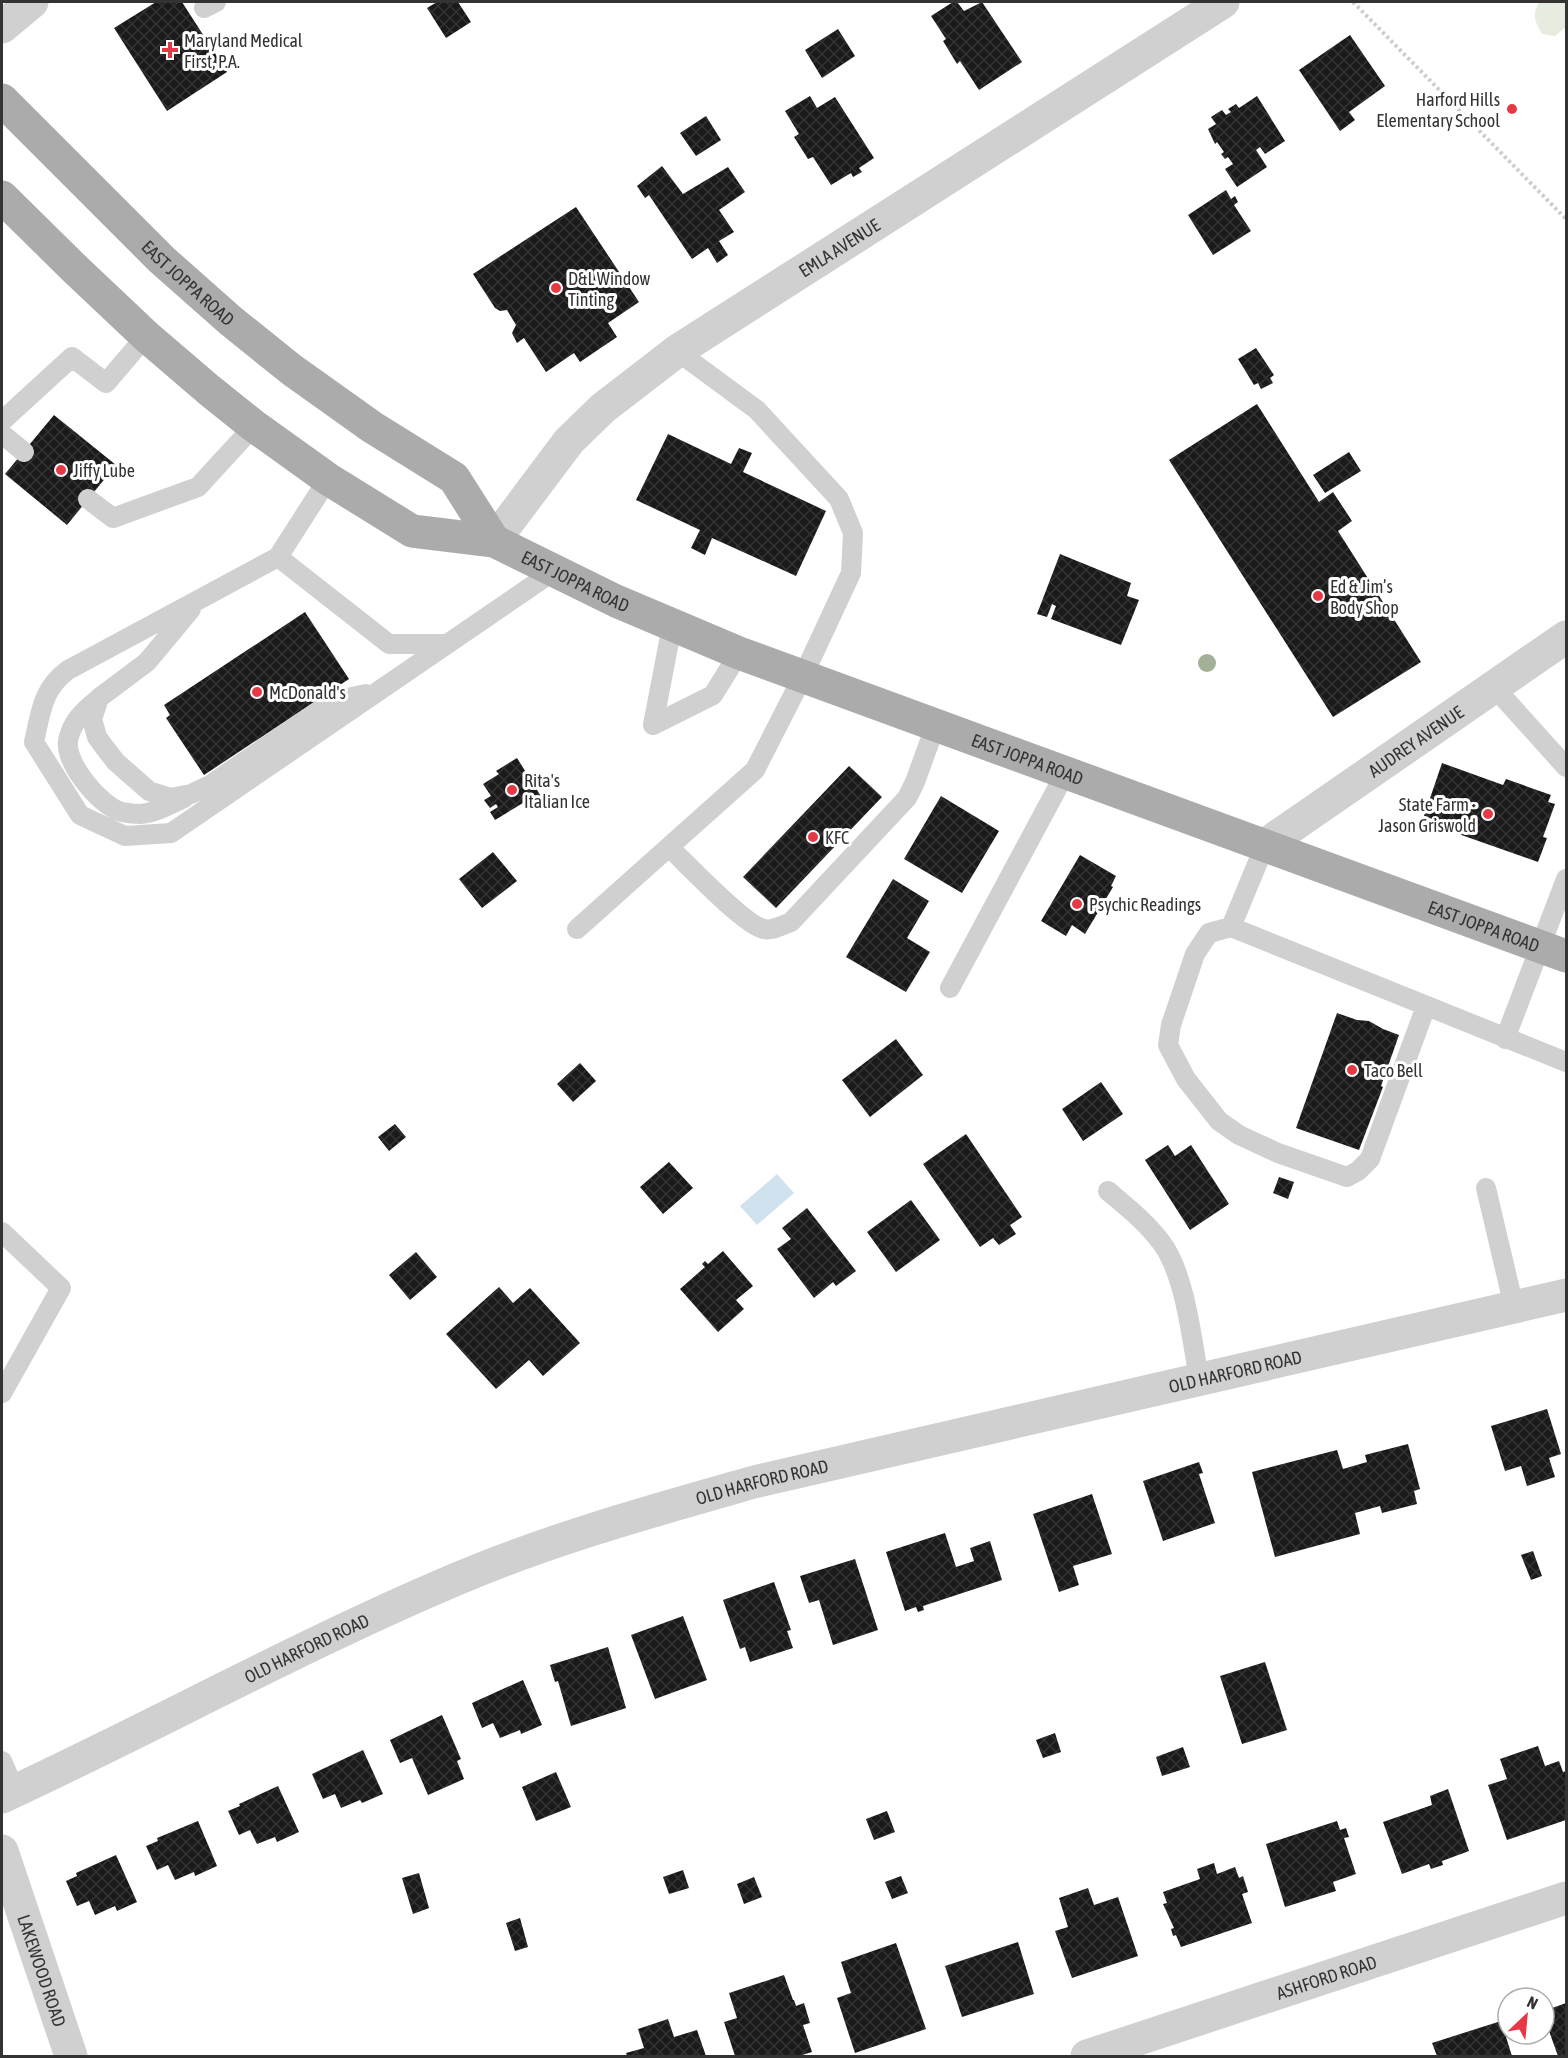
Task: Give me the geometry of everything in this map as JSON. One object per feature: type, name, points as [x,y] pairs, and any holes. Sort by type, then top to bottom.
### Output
[{"type":"main road","name":"EAST JOPPA ROAD","points":[[2,100],[162,260],[231,321],[292,370],[372,427],[454,478],[494,541]]},
{"type":"main road","name":"EAST JOPPA ROAD","points":[[2,197],[146,336],[254,426],[328,479],[412,531],[494,541],[672,626],[739,653],[1554,952]]},
{"type":"street","points":[[2,27],[32,2]]},
{"type":"street","name":"EMLA AVENUE","points":[[494,541],[569,441],[603,408],[677,351],[1223,2]]},
{"type":"street","name":"AUDREY AVENUE","points":[[1265,845],[1566,637]]},
{"type":"street","name":"OLD HARFORD ROAD","points":[[8,1794],[337,1633],[453,1581],[542,1546],[754,1482],[1566,1295]]},
{"type":"street","name":"LAKEWOOD ROAD","points":[[2,1851],[71,2056]]},
{"type":"street","name":"ASHFORD ROAD","points":[[1087,2056],[1566,1898]]},
{"type":"lane","points":[[2,421],[72,357],[106,383],[146,336]]},
{"type":"lane","points":[[577,929],[755,770],[803,676],[851,573],[853,533],[838,499],[757,410],[677,351]]},
{"type":"lane","points":[[88,499],[112,518],[198,487],[254,426]]},
{"type":"lane","points":[[2,434],[24,452]]},
{"type":"lane","points":[[328,479],[278,557],[68,670],[56,679],[44,698],[34,742],[80,815],[125,836],[171,833],[554,571]]},
{"type":"lane","points":[[278,557],[389,644],[446,644]]},
{"type":"lane","points":[[199,600],[147,662],[83,711],[73,724],[68,742],[69,755],[74,768],[105,802],[120,812],[140,814],[159,810],[210,784],[333,702],[376,691]]},
{"type":"lane","points":[[672,626],[653,725],[713,695],[739,653]]},
{"type":"lane","points":[[1494,687],[1566,767]]},
{"type":"lane","points":[[99,698],[92,719],[97,737],[116,762],[149,791],[170,798],[191,794]]},
{"type":"lane","points":[[669,847],[747,921],[764,929],[779,927],[790,922],[907,798],[936,724]]},
{"type":"lane","points":[[950,988],[1066,772]]},
{"type":"lane","points":[[1231,927],[1265,845]]},
{"type":"lane","points":[[1505,1039],[1554,952],[1566,879]]},
{"type":"lane","points":[[1426,1006],[1370,1159],[1358,1171],[1347,1177],[1278,1153],[1239,1135],[1219,1121],[1186,1079],[1168,1045],[1172,1025],[1195,954],[1209,933],[1231,927],[1566,1062]]},
{"type":"lane","points":[[1486,1188],[1514,1307]]},
{"type":"lane","points":[[1108,1191],[1141,1218],[1163,1244],[1175,1267],[1199,1379]]},
{"type":"lane","points":[[2,1232],[61,1288],[2,1393]]},
{"type":"lane","points":[[2,1761],[8,1794]]},
{"type":"path","points":[[1353,2],[1566,219]]},
{"type":"shaded area","points":[[1540,2],[1566,2],[1566,27],[1555,36],[1542,34],[1537,25],[1535,14]]},
{"type":"water","points":[[777,1174],[794,1193],[757,1225],[740,1206]]},
{"type":"building","name":"Maryland Medical First, P.A.","points":[[156,2],[182,2],[227,72],[167,111],[114,28]]},
{"type":"building","points":[[437,2],[458,2],[471,22],[446,38],[427,8]]},
{"type":"building","points":[[953,2],[957,2],[964,11],[982,2],[1022,62],[979,90],[960,61],[957,64],[943,41],[946,39],[931,16]]},
{"type":"building","points":[[838,29],[855,56],[822,78],[805,50]]},
{"type":"building","points":[[1350,35],[1385,86],[1349,112],[1355,120],[1340,131],[1299,70]]},
{"type":"building","points":[[810,96],[817,108],[835,97],[874,158],[859,168],[862,172],[853,177],[851,173],[831,185],[813,157],[808,159],[794,137],[799,134],[785,111]]},
{"type":"building","points":[[1257,96],[1285,141],[1265,154],[1260,147],[1256,150],[1267,167],[1237,187],[1225,169],[1233,164],[1228,157],[1225,159],[1221,154],[1224,152],[1217,142],[1215,144],[1208,129],[1216,124],[1211,117],[1222,110],[1226,115],[1231,112],[1228,109],[1236,104],[1239,108]]},
{"type":"building","points":[[706,116],[721,140],[696,156],[680,133]]},
{"type":"building","points":[[662,166],[683,194],[728,167],[745,192],[719,210],[734,232],[719,241],[728,255],[717,263],[708,248],[692,259],[649,195],[645,198],[637,186]]},
{"type":"building","points":[[1226,190],[1231,199],[1235,196],[1238,202],[1234,205],[1251,231],[1213,255],[1188,215]]},
{"type":"building","name":"D&L Window Tinting","points":[[576,207],[639,302],[608,323],[617,337],[580,362],[574,353],[546,372],[524,338],[517,343],[512,333],[516,325],[507,310],[500,311],[495,308],[473,274]]},
{"type":"building","points":[[1256,348],[1274,375],[1270,378],[1273,383],[1261,389],[1258,383],[1254,385],[1238,359]]},
{"type":"building","name":"Ed & Jim’s Body Shop","points":[[1257,404],[1319,502],[1333,492],[1352,521],[1338,531],[1421,662],[1333,717],[1169,460]]},
{"type":"building","name":"Jiffy Lube","points":[[54,415],[116,465],[67,525],[5,474]]},
{"type":"building","points":[[668,434],[731,464],[739,448],[752,453],[743,472],[826,511],[796,576],[712,538],[705,555],[691,548],[700,530],[636,500]]},
{"type":"building","points":[[1349,452],[1361,471],[1325,493],[1313,475]]},
{"type":"building","points":[[1060,554],[1131,583],[1127,596],[1139,600],[1121,645],[1051,619],[1056,606],[1052,604],[1047,617],[1037,614]]},
{"type":"building","name":"McDonald's","points":[[305,612],[349,679],[204,775],[166,718],[170,715],[164,705]]},
{"type":"building","name":"Rita's Italian Ice","points":[[517,758],[542,798],[529,806],[523,803],[495,820],[490,812],[498,807],[496,804],[490,808],[484,800],[491,796],[483,784],[499,774],[496,771]]},
{"type":"building","name":"State Farm - Jason Griswold","points":[[1442,763],[1503,785],[1506,779],[1551,795],[1548,802],[1555,804],[1543,837],[1547,838],[1538,862],[1450,831],[1451,826],[1424,816]]},
{"type":"building","name":"KFC","points":[[849,766],[882,797],[776,908],[743,877]]},
{"type":"building","points":[[941,796],[999,831],[962,893],[904,859]]},
{"type":"building","points":[[493,852],[517,881],[482,908],[459,879]]},
{"type":"building","name":"Psychic Readings","points":[[1080,855],[1116,876],[1111,886],[1113,887],[1085,934],[1072,925],[1066,936],[1041,921]]},
{"type":"building","points":[[893,879],[929,901],[907,938],[930,952],[906,992],[846,957]]},
{"type":"building","name":"Taco Bell","points":[[1337,1013],[1357,1020],[1369,1021],[1399,1035],[1381,1086],[1383,1087],[1359,1150],[1296,1128]]},
{"type":"building","points":[[896,1039],[923,1075],[870,1117],[842,1080]]},
{"type":"building","points":[[580,1063],[596,1081],[573,1102],[557,1084]]},
{"type":"building","points":[[1101,1082],[1123,1114],[1083,1141],[1062,1109]]},
{"type":"building","points":[[395,1124],[406,1137],[389,1151],[378,1137]]},
{"type":"building","points":[[966,1134],[1022,1217],[1010,1225],[1016,1234],[999,1245],[993,1238],[980,1247],[923,1164]]},
{"type":"building","points":[[1168,1145],[1175,1156],[1191,1145],[1229,1204],[1190,1230],[1145,1160]]},
{"type":"building","points":[[669,1162],[693,1188],[663,1214],[640,1187]]},
{"type":"building","points":[[1279,1177],[1294,1182],[1288,1199],[1273,1193]]},
{"type":"building","points":[[911,1200],[940,1240],[896,1272],[867,1232]]},
{"type":"building","points":[[807,1208],[856,1271],[836,1286],[833,1282],[814,1298],[777,1249],[791,1239],[782,1228]]},
{"type":"building","points":[[723,1251],[753,1286],[736,1300],[744,1309],[718,1332],[680,1289],[705,1267],[702,1264],[705,1261],[708,1264]]},
{"type":"building","points":[[416,1252],[437,1277],[410,1300],[389,1275]]},
{"type":"building","points":[[499,1287],[513,1303],[530,1288],[580,1343],[543,1376],[529,1360],[496,1389],[446,1334]]},
{"type":"building","points":[[1547,1409],[1561,1454],[1549,1458],[1555,1477],[1527,1486],[1521,1466],[1505,1471],[1491,1426]]},
{"type":"building","points":[[1408,1444],[1420,1489],[1414,1491],[1417,1504],[1382,1513],[1380,1506],[1355,1513],[1360,1534],[1275,1557],[1252,1472],[1337,1450],[1343,1469],[1367,1462],[1365,1455]]},
{"type":"building","points":[[1199,1462],[1203,1473],[1199,1474],[1215,1523],[1163,1541],[1143,1481]]},
{"type":"building","points":[[1092,1494],[1112,1554],[1073,1566],[1079,1585],[1059,1592],[1033,1514]]},
{"type":"building","points":[[945,1533],[956,1567],[974,1561],[970,1548],[990,1541],[1002,1580],[923,1606],[924,1610],[918,1612],[916,1607],[905,1611],[886,1552]]},
{"type":"building","points":[[1533,1551],[1542,1576],[1531,1580],[1521,1555]]},
{"type":"building","points":[[855,1559],[878,1630],[833,1645],[819,1600],[809,1603],[800,1576]]},
{"type":"building","points":[[774,1582],[791,1630],[787,1631],[793,1648],[750,1662],[745,1647],[740,1649],[723,1600]]},
{"type":"building","points":[[683,1616],[707,1680],[655,1699],[631,1635]]},
{"type":"building","points":[[608,1647],[626,1708],[571,1726],[558,1681],[555,1682],[550,1665]]},
{"type":"building","points":[[1265,1662],[1287,1730],[1242,1744],[1220,1676]]},
{"type":"building","points":[[523,1680],[542,1725],[521,1734],[520,1730],[500,1738],[493,1723],[482,1728],[472,1703]]},
{"type":"building","points":[[442,1715],[461,1759],[457,1761],[464,1779],[428,1795],[412,1758],[400,1763],[390,1740]]},
{"type":"building","points":[[1055,1733],[1061,1752],[1043,1758],[1036,1740]]},
{"type":"building","points":[[1538,1746],[1545,1766],[1559,1761],[1563,1772],[1566,1771],[1566,1820],[1507,1840],[1488,1785],[1507,1779],[1500,1759]]},
{"type":"building","points":[[1183,1747],[1190,1767],[1162,1776],[1156,1757]]},
{"type":"building","points":[[363,1750],[383,1794],[362,1803],[360,1800],[341,1808],[335,1794],[323,1799],[312,1774]]},
{"type":"building","points":[[556,1772],[571,1807],[536,1821],[522,1787]]},
{"type":"building","points":[[278,1786],[299,1832],[277,1842],[275,1837],[257,1844],[250,1830],[239,1835],[228,1811]]},
{"type":"building","points":[[1448,1789],[1469,1851],[1442,1861],[1443,1865],[1431,1869],[1429,1864],[1402,1874],[1383,1822],[1432,1805],[1430,1796]]},
{"type":"building","points":[[887,1811],[895,1832],[874,1840],[866,1819]]},
{"type":"building","points":[[198,1821],[217,1866],[195,1876],[194,1872],[175,1880],[168,1865],[157,1870],[146,1846],[158,1841],[157,1838]]},
{"type":"building","points":[[1337,1821],[1340,1830],[1346,1828],[1349,1837],[1344,1838],[1356,1874],[1333,1882],[1336,1891],[1285,1907],[1266,1844]]},
{"type":"building","points":[[116,1855],[137,1902],[117,1911],[115,1906],[95,1915],[89,1901],[77,1906],[66,1881],[77,1876],[76,1873]]},
{"type":"building","points":[[1214,1863],[1217,1874],[1235,1867],[1239,1878],[1243,1876],[1248,1892],[1242,1894],[1252,1923],[1181,1947],[1176,1935],[1173,1936],[1171,1929],[1174,1928],[1163,1904],[1167,1903],[1163,1892],[1200,1879],[1197,1869]]},
{"type":"building","points":[[683,1870],[689,1888],[669,1894],[663,1877]]},
{"type":"building","points":[[419,1873],[429,1908],[413,1914],[402,1878]]},
{"type":"building","points":[[901,1876],[908,1893],[892,1899],[885,1882]]},
{"type":"building","points":[[754,1877],[762,1897],[744,1904],[737,1884]]},
{"type":"building","points":[[1088,1888],[1094,1905],[1118,1897],[1138,1956],[1072,1978],[1055,1931],[1068,1927],[1059,1898]]},
{"type":"building","points":[[520,1918],[528,1947],[515,1951],[506,1923]]},
{"type":"building","points":[[1018,1942],[1034,1994],[962,2017],[945,1966]]},
{"type":"building","points":[[896,1943],[926,2029],[855,2053],[837,1998],[851,1993],[841,1962]]},
{"type":"building","points":[[784,1975],[796,2006],[804,2003],[810,2023],[803,2025],[812,2052],[799,2056],[735,2056],[724,2022],[737,2018],[729,1993]]},
{"type":"building","points":[[1566,2003],[1566,2056],[1558,2056],[1554,2046],[1556,2007]]},
{"type":"building","points":[[668,2019],[674,2037],[697,2030],[706,2056],[627,2056],[626,2053],[644,2048],[638,2029]]},
{"type":"building","points":[[1496,2023],[1496,2046],[1509,2046],[1512,2056],[1437,2056],[1432,2043]]},
{"type":"place","name":"Maryland Medical First, P.A.","points":[[170,50]]},
{"type":"place","name":"Harford Hills Elementary School","points":[[1512,109]]},
{"type":"place","name":"D&L Window Tinting","points":[[556,288]]},
{"type":"place","name":"Jiffy Lube","points":[[61,470]]},
{"type":"place","name":"Ed & Jim’s Body Shop","points":[[1318,596]]},
{"type":"place","name":"McDonald's","points":[[257,692]]},
{"type":"place","name":"Rita's Italian Ice","points":[[512,790]]},
{"type":"place","name":"State Farm - Jason Griswold","points":[[1488,814]]},
{"type":"place","name":"KFC","points":[[813,837]]},
{"type":"place","name":"Psychic Readings","points":[[1077,904]]},
{"type":"place","name":"Taco Bell","points":[[1352,1070]]}]
